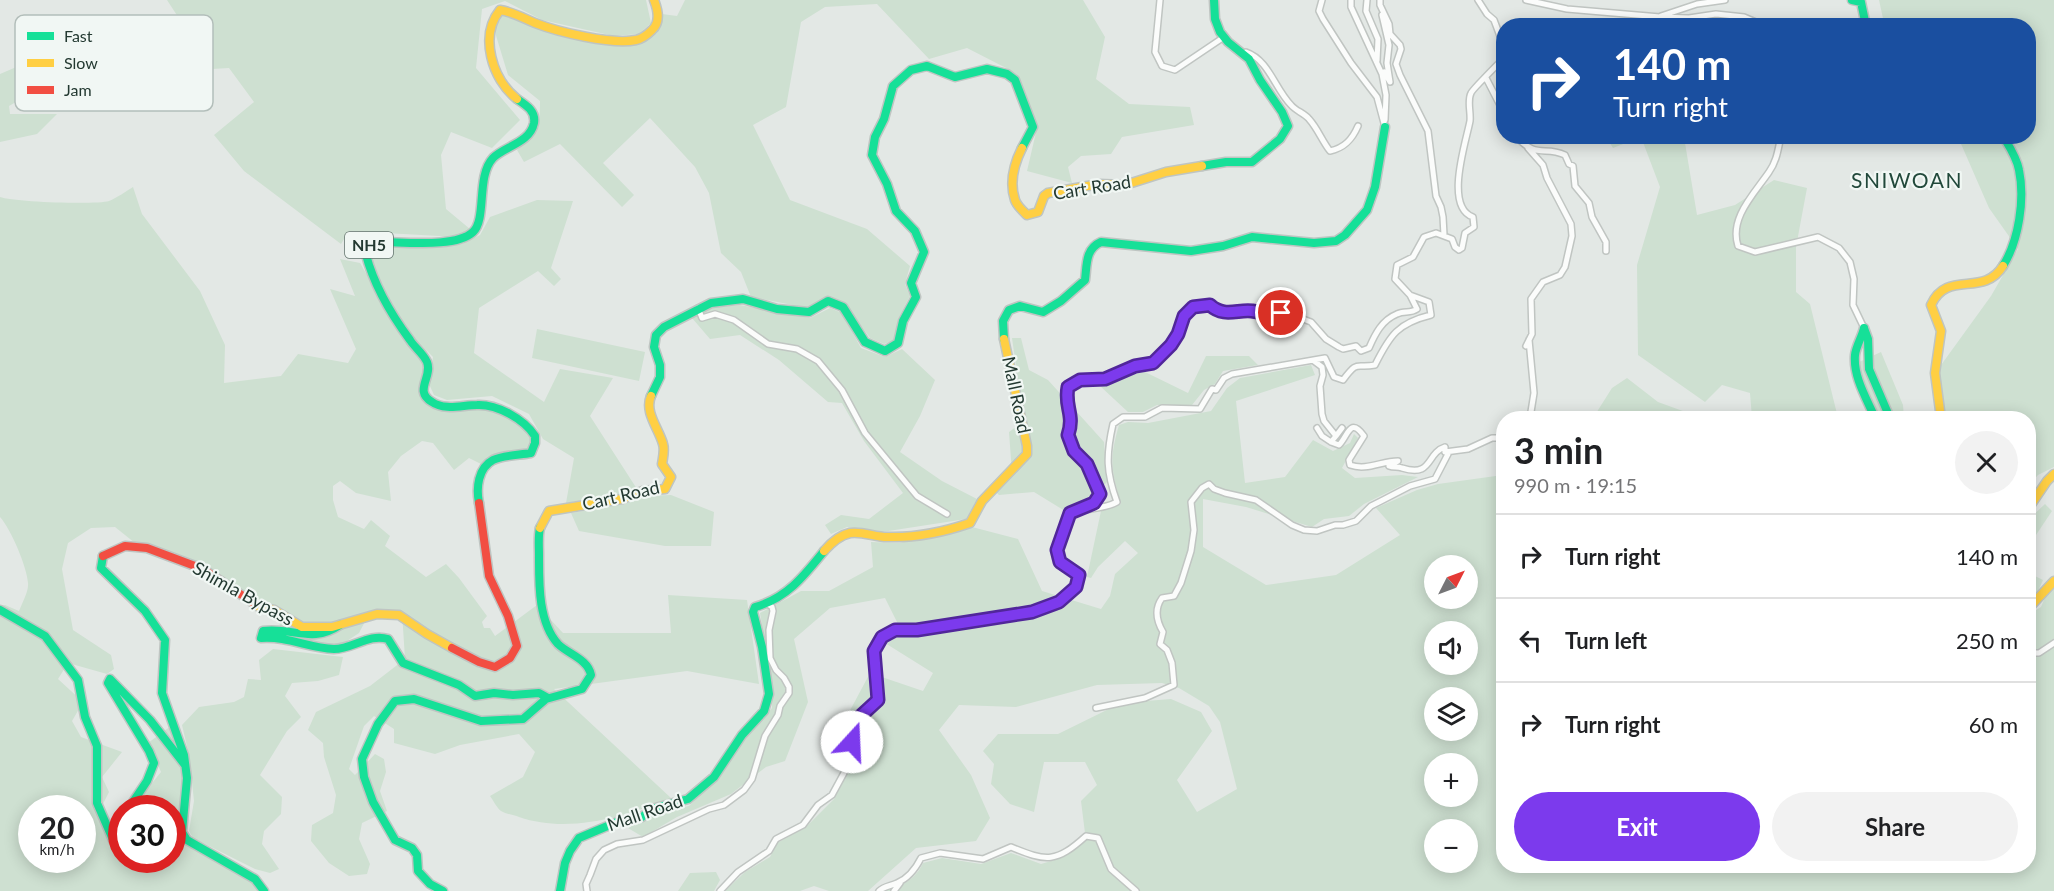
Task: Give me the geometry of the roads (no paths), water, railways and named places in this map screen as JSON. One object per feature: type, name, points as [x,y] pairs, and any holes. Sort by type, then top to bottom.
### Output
[{"type":"main road","name":"Shimla Bypass","points":[[264,891],[255,879],[187,840],[182,832],[187,778],[184,755],[162,693],[165,639],[145,611],[101,568],[102,556],[125,546],[147,548],[203,569],[259,607],[274,610],[302,627],[332,627],[377,614],[399,615],[427,634],[479,662],[495,667],[510,658],[517,646],[508,616],[489,576],[482,514],[477,494],[479,478],[485,466],[494,459],[531,453],[535,445],[535,436],[529,428],[495,407],[482,405],[445,407],[432,403],[423,395],[422,387],[429,366],[424,356],[412,344],[380,292],[367,264],[365,251],[374,242],[461,240],[474,231],[483,182],[492,160],[523,139],[531,130],[535,121],[532,111],[525,102],[512,95],[497,72],[490,51],[488,29],[492,17],[500,10],[509,10],[535,23],[555,29],[613,39],[638,40],[647,35],[658,22],[654,0]]},
{"type":"main road","points":[[1214,0],[1213,8],[1219,30],[1224,37]]},
{"type":"main road","points":[[1858,1],[1863,18]]},
{"type":"main road","name":"Cart Road","points":[[443,891],[430,884],[418,871],[417,855],[412,848],[395,840],[374,802],[364,777],[362,759],[378,723],[394,701],[414,699],[481,721],[523,718],[548,698],[582,689],[591,675],[590,669],[570,651],[559,645],[547,625],[539,589],[539,530],[549,512],[622,499],[643,491],[665,489],[671,477],[662,464],[664,446],[651,414],[649,400],[660,377],[660,365],[654,347],[656,335],[664,327],[711,303],[743,299],[777,309],[809,312],[828,301],[843,307],[865,342],[885,351],[898,343],[903,321],[916,297],[911,283],[924,252],[915,231],[896,211],[887,183],[876,165],[872,146],[884,119],[893,86],[911,70],[927,66],[955,77],[987,69],[1007,74],[1015,80],[1033,127],[1016,160],[1012,177],[1015,202],[1027,215],[1038,212],[1044,196],[1048,193],[1100,184],[1125,185],[1166,172],[1226,162],[1252,162],[1260,158],[1280,139],[1287,126],[1285,117],[1259,78],[1250,58],[1231,45],[1224,37]]},
{"type":"main road","name":"Mall Road","points":[[560,891],[565,863],[579,838],[617,822],[642,818],[652,809],[688,799],[714,777],[739,740],[764,711],[769,694],[762,647],[753,612],[755,607],[768,604],[783,596],[798,584],[828,545],[849,533],[900,537],[947,530],[970,523],[982,501],[1004,476],[1023,460],[1027,454],[1027,446],[1003,335],[1003,321],[1009,310],[1020,306],[1043,312],[1061,301],[1085,280],[1089,250],[1094,244],[1101,242],[1191,250],[1223,246],[1259,237],[1314,243],[1336,242],[1345,236],[1367,210],[1375,187],[1384,127]]},
{"type":"main road","points":[[1940,411],[1935,373],[1941,331],[1931,310],[1931,302],[1945,287],[1990,279],[2005,265],[2011,249],[2020,181],[2014,158],[2007,144]]},
{"type":"main road","points":[[1864,328],[1855,357],[1863,390],[1872,411]]},
{"type":"main road","points":[[1864,328],[1868,339],[1869,369],[1887,411]]},
{"type":"main road","points":[[2036,499],[2048,479],[2054,474]]},
{"type":"main road","points":[[2036,600],[2054,581]]},
{"type":"main road","points":[[0,610],[45,636],[75,674],[81,687],[86,721],[97,742],[97,803],[108,830]]},
{"type":"main road","name":"Cart Road","points":[[340,625],[330,634],[318,636],[272,628],[263,631],[261,638],[278,637],[317,647],[337,649],[378,636],[388,639],[403,663],[459,685],[475,696],[494,693],[513,695],[539,693],[548,698]]},
{"type":"main road","points":[[138,795],[148,780],[153,769],[153,762],[109,680],[113,679],[125,696],[150,720],[185,765]]},
{"type":"street","points":[[1160,0],[1155,52],[1162,66],[1175,70],[1224,37]]},
{"type":"street","points":[[1322,0],[1319,11],[1350,63],[1377,97],[1384,127]]},
{"type":"street","name":"Mall Road","points":[[1350,0],[1351,7],[1377,62],[1386,95],[1384,127]]},
{"type":"street","points":[[1367,0],[1366,11],[1378,39],[1377,62],[1380,61],[1390,82],[1387,63],[1389,45],[1380,2]]},
{"type":"street","points":[[1478,0],[1496,25]]},
{"type":"street","points":[[1526,0],[1567,9],[1660,17],[1689,18],[1716,14],[1746,18]]},
{"type":"street","points":[[1660,17],[1697,4],[1725,0]]},
{"type":"street","points":[[1380,2],[1389,24],[1390,34],[1400,45],[1401,49],[1396,64],[1400,75],[1428,131],[1436,196],[1441,207],[1444,235]]},
{"type":"street","points":[[1241,50],[1251,53],[1266,68],[1291,106],[1301,112],[1318,129],[1330,151],[1341,148],[1358,126]]},
{"type":"street","points":[[720,891],[738,872],[769,851],[776,839],[803,825],[818,805],[832,795],[851,760],[852,724],[878,700],[874,651],[882,637],[895,630],[917,630],[1032,612],[1059,602],[1076,587],[1079,575],[1060,562],[1057,550],[1070,513],[1094,503],[1100,494],[1087,464],[1074,451],[1068,435],[1072,422],[1068,387],[1086,378],[1105,379],[1135,366],[1153,363],[1171,345],[1178,334],[1184,316],[1193,307],[1210,305],[1214,309],[1235,313],[1251,311],[1268,314],[1287,313],[1311,322],[1326,339],[1339,347],[1343,349],[1356,346],[1361,351],[1369,348],[1382,324],[1397,314],[1417,309],[1410,295],[1395,279],[1397,265],[1413,257],[1424,237],[1436,233],[1452,239],[1458,250],[1462,248],[1465,233],[1474,227],[1473,217],[1468,216],[1462,208],[1458,190],[1458,175],[1470,118],[1472,90],[1496,67]]},
{"type":"street","points":[[1486,78],[1496,97]]},
{"type":"street","points":[[1524,144],[1543,165],[1547,178],[1571,224],[1572,236],[1565,267],[1560,275],[1543,282],[1531,299],[1532,327],[1526,346]]},
{"type":"street","points":[[1779,144],[1777,158],[1743,210],[1734,235],[1738,246],[1755,252],[1818,237],[1839,248],[1850,262],[1854,279],[1852,304],[1864,328]]},
{"type":"street","points":[[1528,148],[1538,152],[1542,150],[1559,153],[1564,155],[1569,164],[1573,166],[1575,186],[1589,203],[1592,217],[1606,242],[1606,251]]},
{"type":"street","points":[[1078,510],[1110,506],[1117,502],[1110,481],[1107,449],[1113,424],[1123,417],[1144,417],[1162,408],[1200,409],[1212,390],[1216,390],[1224,378],[1312,360],[1324,358],[1334,377],[1343,380],[1352,369],[1360,364],[1376,365],[1389,339],[1398,328],[1431,315],[1429,302],[1410,295]]},
{"type":"street","points":[[698,308],[702,318],[715,314],[734,320],[768,344],[797,349],[818,361],[842,390],[865,433],[916,496],[947,514]]},
{"type":"street","points":[[1529,339],[1534,393],[1531,411]]},
{"type":"street","points":[[1312,360],[1322,368],[1320,386],[1322,414],[1324,421],[1336,436]]},
{"type":"street","points":[[1096,708],[1145,698],[1174,685],[1172,663],[1167,650],[1160,644],[1163,632],[1156,612],[1162,598],[1174,596],[1181,583],[1194,530],[1191,502],[1202,488],[1209,484],[1214,489],[1225,493],[1256,500],[1292,525],[1304,530],[1317,531],[1356,521],[1371,506],[1410,486],[1435,479],[1448,454],[1445,452],[1445,447],[1440,448],[1432,460],[1420,470],[1408,471],[1389,466],[1398,461],[1372,467],[1354,467],[1350,465],[1349,459],[1364,436],[1360,430],[1348,429],[1339,445],[1322,436],[1317,428]]},
{"type":"street","points":[[1331,442],[1342,428]]},
{"type":"street","points":[[1445,452],[1468,449],[1496,438]]},
{"type":"street","points":[[587,891],[586,884],[596,859],[604,850],[617,844],[643,840],[709,809],[724,805],[744,790],[752,779],[765,736],[789,693],[789,687],[770,658],[769,630],[773,611],[768,604]]},
{"type":"street","points":[[2036,653],[2054,643]]},
{"type":"street","points":[[894,891],[915,869],[921,858],[931,855],[940,853],[983,859],[1011,848],[1038,858],[1052,858],[1074,847],[1086,836],[1098,838],[1111,869],[1136,891]]},
{"type":"street","points":[[879,891],[881,888],[900,883]]},
{"type":"district","name":"SNIWOAN","points":[[1907,181]]}]
